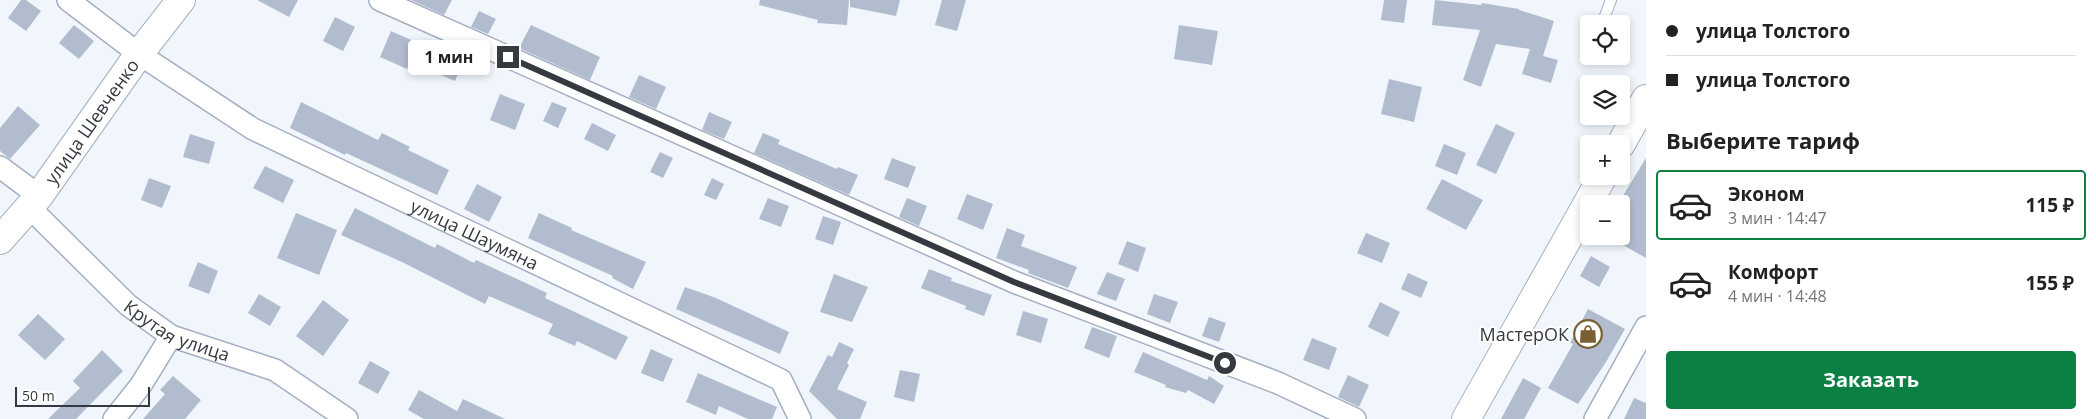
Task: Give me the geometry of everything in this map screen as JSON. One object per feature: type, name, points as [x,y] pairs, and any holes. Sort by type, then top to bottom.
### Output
[{"type":"main road","name":"улица Шевченко","points":[[0,240],[34,202],[139,54],[181,0]]},
{"type":"main road","points":[[1626,135],[1646,99]]},
{"type":"main road","points":[[1466,419],[1598,185]]},
{"type":"street","name":"улица Шаумяна","points":[[68,0],[139,54],[253,129],[781,380],[800,419]]},
{"type":"street","points":[[380,0],[1014,282],[1278,383],[1355,419]]},
{"type":"street","name":"Крутая улица","points":[[0,167],[128,305],[171,336],[275,370],[348,419]]},
{"type":"street","points":[[1595,419],[1646,328]]},
{"type":"street","points":[[114,419],[141,385],[171,336]]},
{"type":"lane","points":[[1605,15],[1611,0]]},
{"type":"building","points":[[21,0],[26,0],[41,11],[26,31],[8,18]]},
{"type":"building","points":[[257,0],[298,0],[289,17]]},
{"type":"building","points":[[411,0],[452,0],[444,15]]},
{"type":"building","points":[[760,0],[849,0],[847,25],[817,23],[818,20],[759,5]]},
{"type":"building","points":[[850,0],[900,0],[896,16],[850,7]]},
{"type":"building","points":[[942,0],[966,0],[957,31],[935,25]]},
{"type":"building","points":[[1384,0],[1407,0],[1404,23],[1381,20]]},
{"type":"building","points":[[1435,0],[1481,5],[1482,3],[1519,9],[1554,21],[1543,56],[1558,60],[1551,83],[1522,74],[1530,49],[1496,44],[1481,87],[1463,80],[1480,30],[1432,25]]},
{"type":"building","points":[[479,11],[496,19],[488,34],[471,27]]},
{"type":"building","points":[[335,17],[355,27],[343,51],[323,41]]},
{"type":"building","points":[[74,25],[94,41],[79,59],[59,43]]},
{"type":"building","points":[[531,25],[600,57],[590,80],[519,48]]},
{"type":"building","points":[[1179,25],[1218,31],[1212,65],[1174,59]]},
{"type":"building","points":[[391,31],[418,43],[407,69],[380,57]]},
{"type":"building","points":[[446,51],[465,59],[455,81],[436,73]]},
{"type":"building","points":[[639,75],[666,87],[656,109],[629,97]]},
{"type":"building","points":[[1389,79],[1422,87],[1414,122],[1381,114]]},
{"type":"building","points":[[500,94],[525,104],[515,130],[490,120]]},
{"type":"building","points":[[301,102],[378,140],[382,133],[410,147],[408,150],[449,170],[437,195],[346,153],[345,155],[290,128]]},
{"type":"building","points":[[552,102],[567,108],[558,128],[543,121]]},
{"type":"building","points":[[18,106],[40,125],[10,159],[0,151],[0,128]]},
{"type":"building","points":[[709,112],[732,122],[724,139],[702,130]]},
{"type":"building","points":[[592,123],[616,135],[608,151],[584,139]]},
{"type":"building","points":[[1496,124],[1515,133],[1496,174],[1476,165]]},
{"type":"building","points":[[763,133],[780,140],[778,144],[837,169],[838,167],[858,175],[849,195],[754,153]]},
{"type":"building","points":[[190,134],[215,142],[209,164],[183,157]]},
{"type":"building","points":[[1444,144],[1466,153],[1457,175],[1435,166]]},
{"type":"building","points":[[660,152],[673,158],[663,178],[650,172]]},
{"type":"building","points":[[892,158],[916,167],[908,188],[884,179]]},
{"type":"building","points":[[1646,158],[1646,258],[1623,245],[1630,245],[1630,195],[1623,195]]},
{"type":"building","points":[[265,166],[294,180],[283,203],[253,188]]},
{"type":"building","points":[[149,178],[171,186],[162,208],[141,200]]},
{"type":"building","points":[[712,178],[724,184],[716,200],[704,195]]},
{"type":"building","points":[[1442,179],[1483,200],[1466,230],[1426,209]]},
{"type":"building","points":[[477,184],[502,197],[489,222],[464,209]]},
{"type":"building","points":[[967,194],[993,204],[983,230],[957,219]]},
{"type":"building","points":[[768,198],[789,206],[781,227],[759,219]]},
{"type":"building","points":[[907,198],[927,206],[919,226],[899,217]]},
{"type":"building","points":[[355,208],[435,248],[437,244],[474,263],[476,260],[547,293],[545,298],[628,337],[616,360],[577,341],[575,346],[548,334],[553,324],[489,296],[485,304],[402,262],[341,235]]},
{"type":"building","points":[[296,213],[337,230],[319,275],[277,258]]},
{"type":"building","points":[[539,213],[572,228],[571,230],[646,262],[633,289],[612,278],[613,276],[528,238]]},
{"type":"building","points":[[823,216],[841,222],[833,245],[815,239]]},
{"type":"building","points":[[1007,228],[1025,235],[1021,246],[1077,267],[1068,288],[1028,273],[1029,270],[996,258]]},
{"type":"building","points":[[1366,233],[1390,243],[1382,263],[1357,253]]},
{"type":"building","points":[[1127,241],[1146,248],[1138,272],[1118,264]]},
{"type":"building","points":[[1591,256],[1610,267],[1599,287],[1580,276]]},
{"type":"building","points":[[198,262],[218,271],[209,294],[188,286]]},
{"type":"building","points":[[929,269],[952,278],[951,281],[992,295],[984,316],[965,309],[966,306],[921,288]]},
{"type":"building","points":[[1107,272],[1125,279],[1116,301],[1097,294]]},
{"type":"building","points":[[1408,273],[1428,282],[1421,298],[1401,289]]},
{"type":"building","points":[[834,274],[868,287],[852,322],[820,312]]},
{"type":"building","points":[[685,287],[716,298],[789,332],[780,354],[676,309]]},
{"type":"building","points":[[259,294],[281,307],[270,326],[248,313]]},
{"type":"building","points":[[1154,294],[1178,302],[1170,323],[1147,314]]},
{"type":"building","points":[[323,300],[349,320],[323,356],[296,336]]},
{"type":"building","points":[[1380,302],[1400,312],[1388,337],[1368,327]]},
{"type":"building","points":[[1588,309],[1625,329],[1578,404],[1548,388],[1573,344],[1570,343]]},
{"type":"building","points":[[1023,311],[1048,319],[1041,343],[1016,335]]},
{"type":"building","points":[[38,314],[65,339],[45,360],[18,335]]},
{"type":"building","points":[[1209,317],[1226,323],[1219,342],[1202,336]]},
{"type":"building","points":[[1092,327],[1117,336],[1109,358],[1084,348]]},
{"type":"building","points":[[1312,338],[1337,348],[1329,370],[1303,360]]},
{"type":"building","points":[[839,342],[854,349],[847,363],[849,365],[837,389],[867,402],[860,419],[837,419],[809,391],[828,355],[832,357]]},
{"type":"building","points":[[651,349],[673,359],[663,382],[641,373]]},
{"type":"building","points":[[102,350],[123,371],[76,419],[48,419],[80,388],[73,381]]},
{"type":"building","points":[[1143,352],[1207,380],[1209,376],[1224,386],[1214,404],[1188,390],[1186,393],[1165,387],[1166,385],[1134,372]]},
{"type":"building","points":[[370,361],[390,372],[378,394],[358,383]]},
{"type":"building","points":[[900,370],[920,374],[914,402],[894,397]]},
{"type":"building","points":[[698,373],[777,407],[772,419],[748,419],[719,406],[716,415],[686,402]]},
{"type":"building","points":[[1348,375],[1369,385],[1359,407],[1338,397]]},
{"type":"building","points":[[173,376],[201,400],[185,419],[143,419],[165,394],[160,390]]},
{"type":"building","points":[[1523,378],[1541,388],[1524,419],[1501,419]]},
{"type":"building","points":[[419,390],[457,411],[463,399],[505,419],[424,419],[408,410]]},
{"type":"building","points":[[1634,398],[1646,403],[1646,419],[1624,419]]},
{"type":"place","name":"МастерОК","points":[[1588,334]]},
{"type":"route","points":[[508,57],[1014,282],[1225,363]]}]
